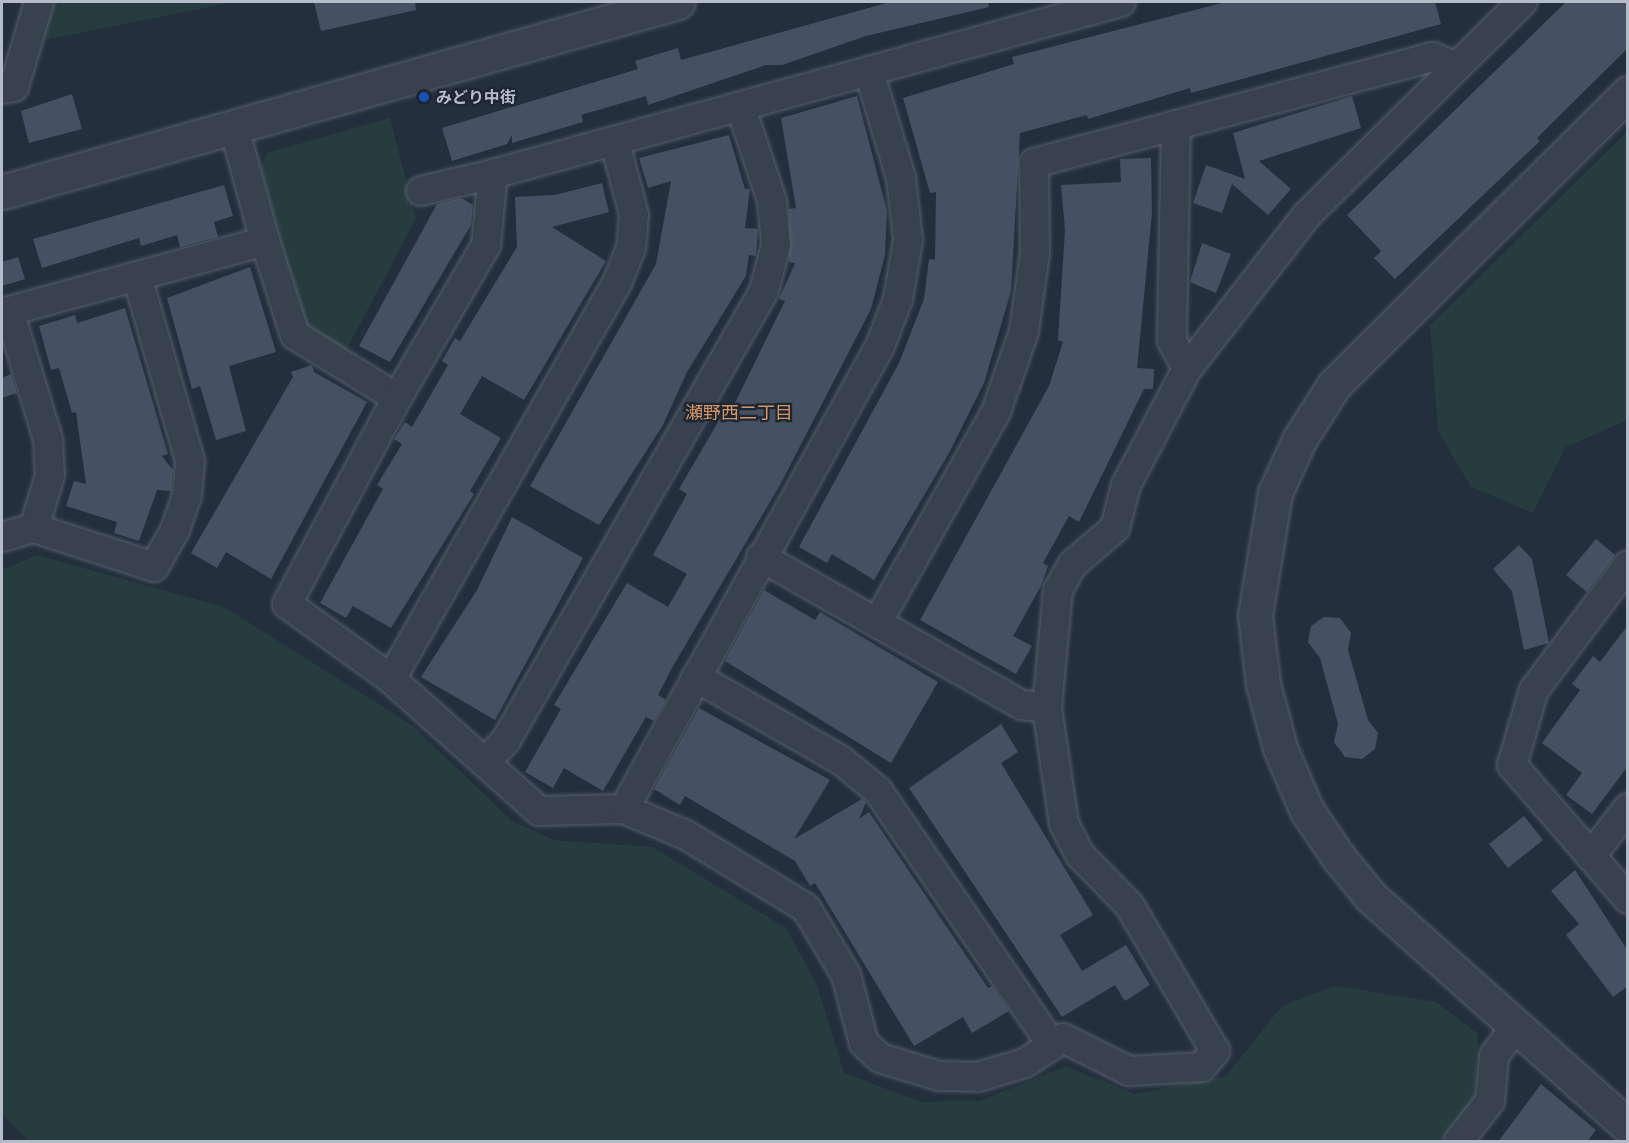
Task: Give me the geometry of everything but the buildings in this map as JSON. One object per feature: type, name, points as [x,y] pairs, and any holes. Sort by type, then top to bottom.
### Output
[{"type":"street","points":[[2,89],[14,87],[39,2]]},
{"type":"street","points":[[2,192],[678,2]]},
{"type":"street","points":[[421,191],[615,143],[1121,2]]},
{"type":"street","points":[[493,174],[486,245],[397,398],[287,604],[391,679],[539,811],[624,809],[686,835],[806,908],[846,975],[864,1044],[880,1058],[939,1076],[978,1077],[1025,1063],[1063,1038],[1129,1071],[1202,1067],[1215,1051],[1130,906],[1080,855],[1064,824],[1047,708],[1058,590],[1073,564],[1115,528],[1126,485],[1187,369],[1307,215],[1522,2]]},
{"type":"street","points":[[877,623],[996,412],[1017,351],[1035,253],[1034,163],[1433,57],[1456,67]]},
{"type":"street","points":[[624,809],[761,557],[880,346],[897,299],[908,240],[901,178],[869,71]]},
{"type":"street","points":[[1628,93],[1334,385],[1299,440],[1275,493],[1262,552],[1256,615],[1263,684],[1280,748],[1307,811],[1371,897],[1628,1126]]},
{"type":"street","points":[[485,762],[506,740],[764,291],[776,245],[772,201],[741,108]]},
{"type":"street","points":[[1176,125],[1172,341],[1187,369]]},
{"type":"street","points":[[234,127],[265,241],[295,335],[397,398]]},
{"type":"street","points":[[391,679],[618,280],[631,248],[634,215],[615,143]]},
{"type":"street","points":[[34,528],[50,475],[48,439],[5,312],[265,241]]},
{"type":"street","points":[[2,537],[34,528],[154,567],[175,531],[187,496],[190,461],[137,276]]},
{"type":"street","points":[[761,557],[1022,705],[1047,708]]},
{"type":"street","points":[[1628,566],[1534,690],[1512,765],[1628,899]]},
{"type":"street","points":[[696,677],[842,761],[878,790],[1052,1045]]},
{"type":"street","points":[[1591,856],[1628,808]]},
{"type":"street","points":[[1458,1142],[1490,1101],[1494,1056],[1516,1026]]},
{"type":"green space","points":[[54,2],[233,2],[43,40]]},
{"type":"green space","points":[[390,118],[416,219],[344,354],[303,328],[261,167],[267,153]]},
{"type":"green space","points":[[1627,132],[1627,420],[1566,447],[1533,513],[1471,487],[1438,431],[1430,325]]},
{"type":"green space","points":[[37,555],[224,607],[412,725],[512,821],[554,840],[652,847],[786,928],[817,985],[844,1073],[921,1102],[980,1101],[1066,1066],[1135,1094],[1226,1076],[1282,1006],[1335,986],[1436,1002],[1478,1034],[1474,1098],[1439,1142],[29,1141],[2,1114],[2,570]]},
{"type":"place","name":"みどり中街","points":[[424,97]]},
{"type":"district","name":"瀬野西二丁目","points":[[739,412]]}]
